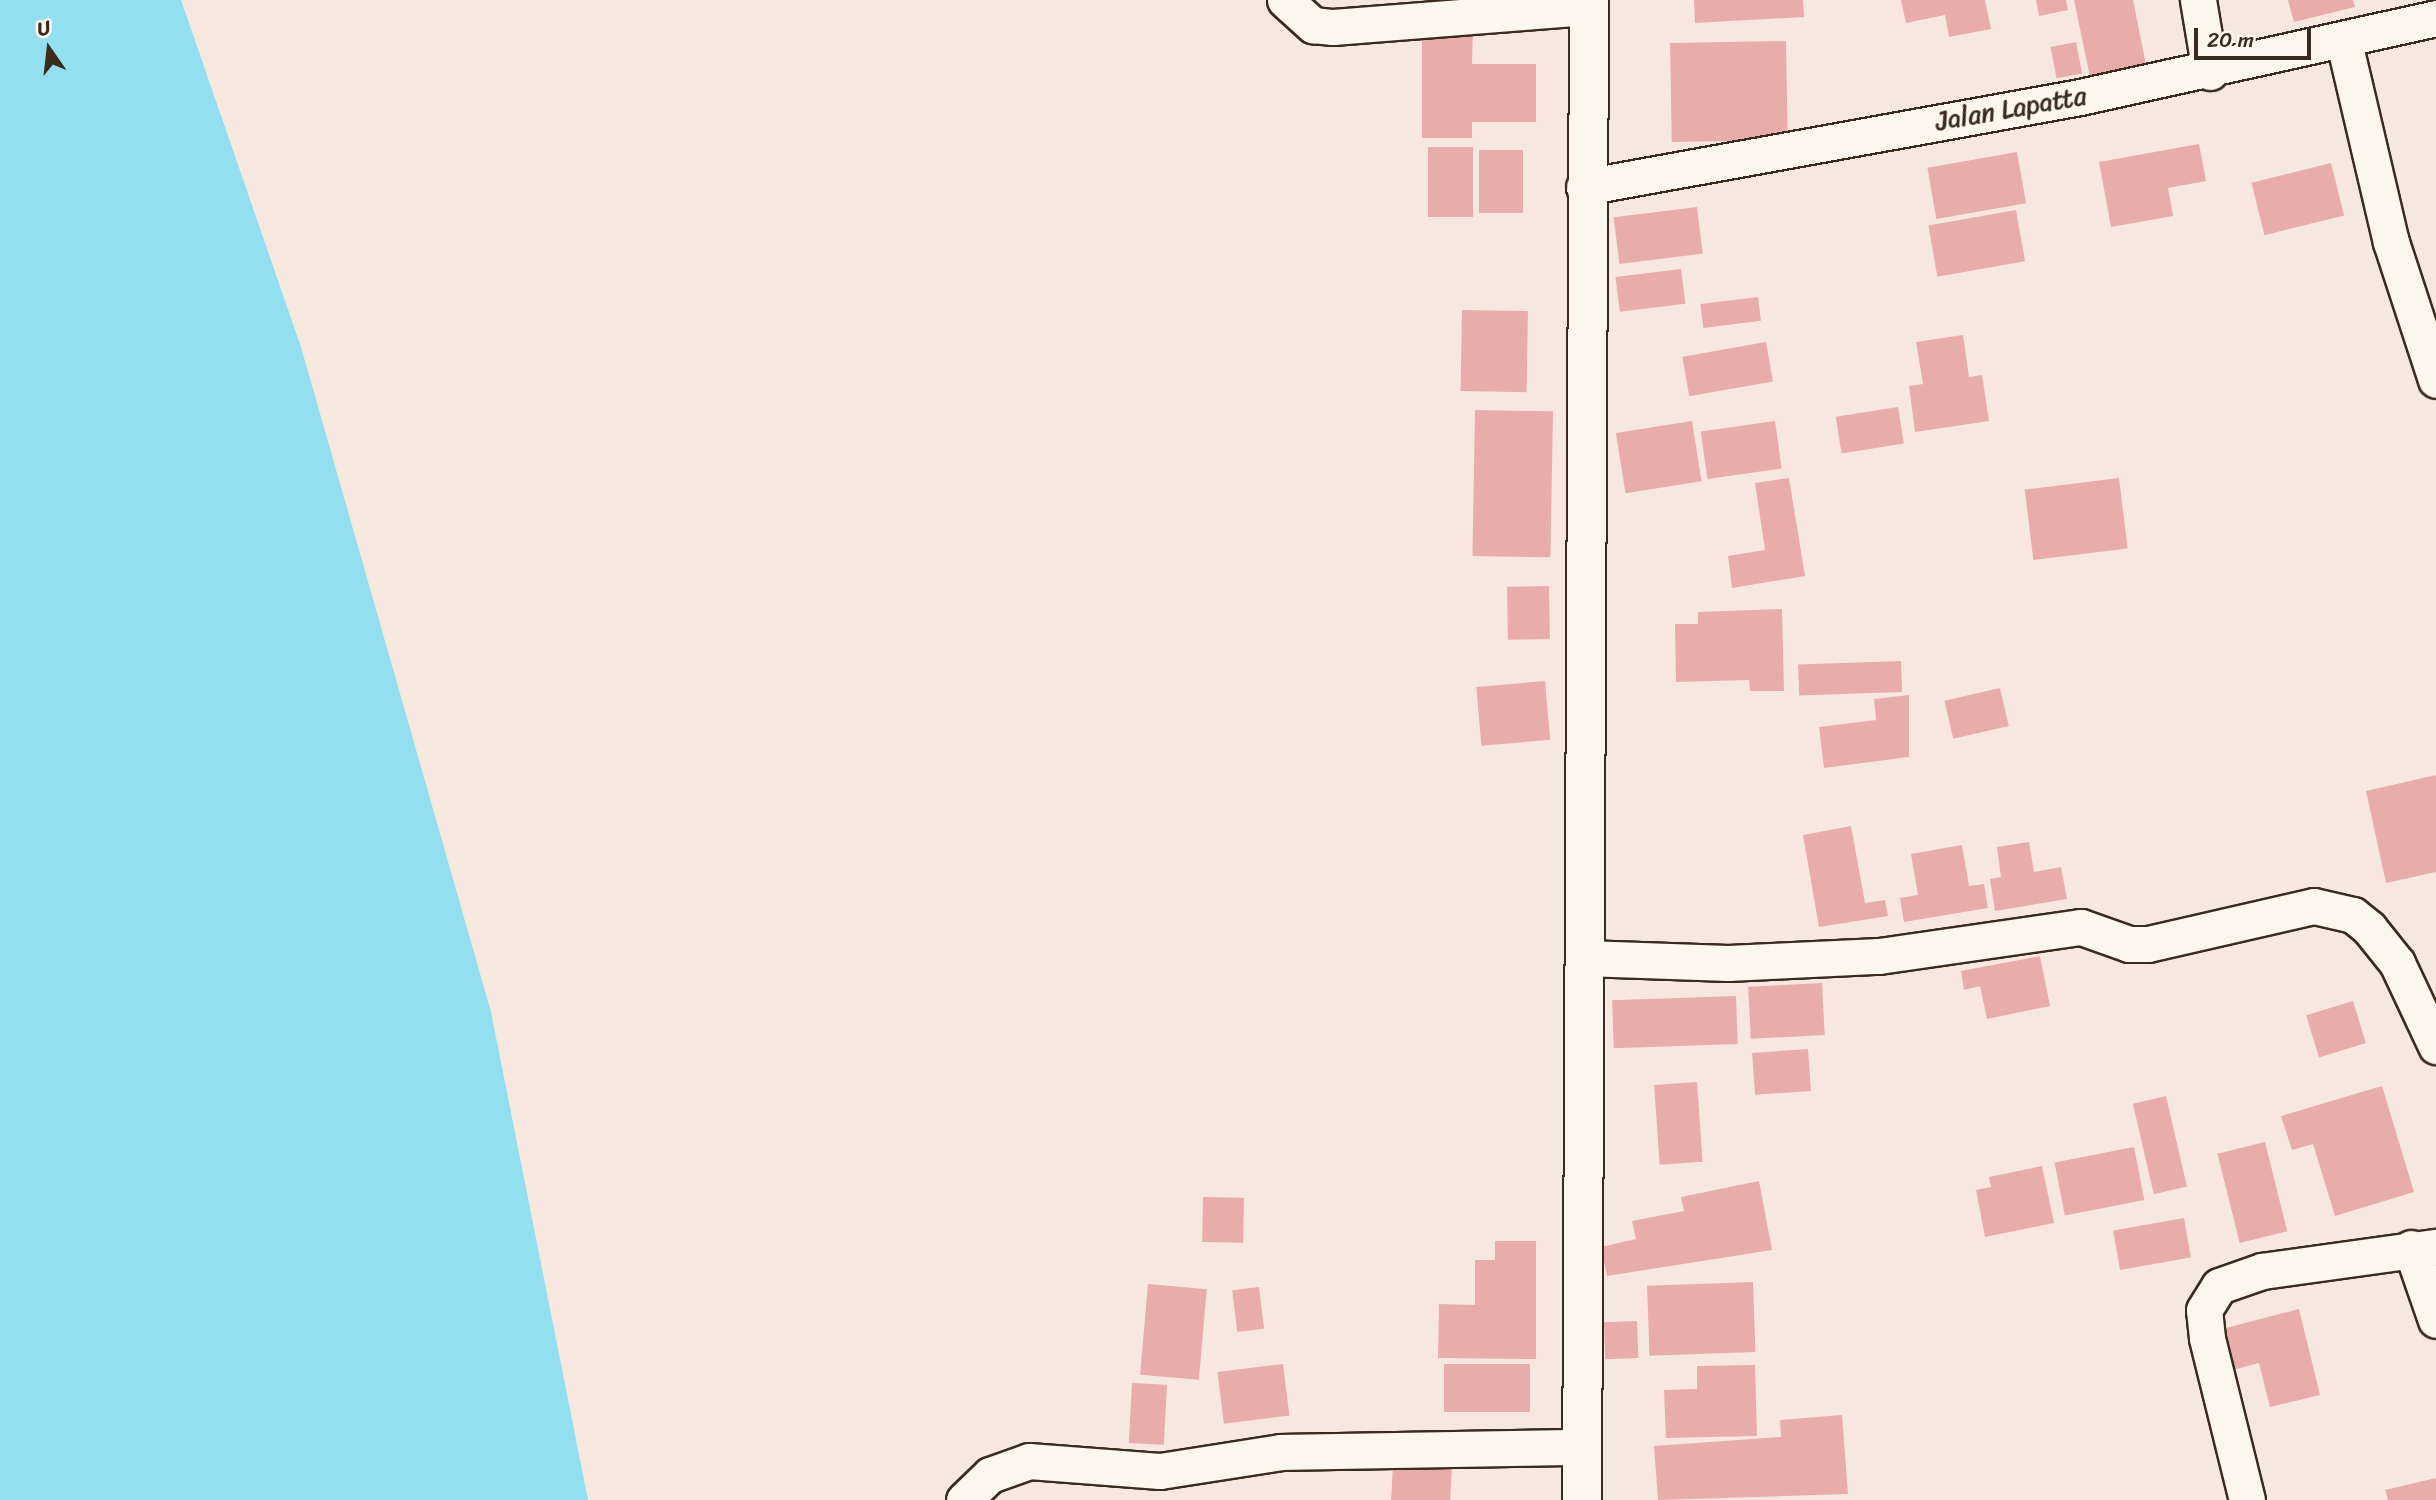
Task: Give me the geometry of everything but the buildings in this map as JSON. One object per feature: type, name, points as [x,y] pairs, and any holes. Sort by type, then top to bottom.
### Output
[{"type":"main road","points":[[1582,1500],[1584,187],[1589,4]]},
{"type":"street","points":[[1285,0],[1313,25],[1334,27],[1589,4]]},
{"type":"street","points":[[2198,0],[2210,72]]},
{"type":"street","name":"Jalan Lapatta","points":[[1584,187],[2210,72],[2436,18]]},
{"type":"street","points":[[2344,42],[2391,242],[2436,380]]},
{"type":"street","points":[[1584,958],[1740,963],[1879,956],[2081,927],[2129,944],[2148,944],[2314,906],[2353,915],[2369,928],[2397,963],[2436,1046]]},
{"type":"street","points":[[2247,1500],[2207,1338],[2204,1310],[2219,1286],[2262,1271],[2424,1247],[2436,1320]]},
{"type":"street","points":[[964,1500],[990,1475],[1029,1461],[1160,1471],[1281,1452],[1582,1447]]},
{"type":"water","points":[[0,0],[181,0],[301,347],[491,1012],[588,1500],[0,1500]]}]
